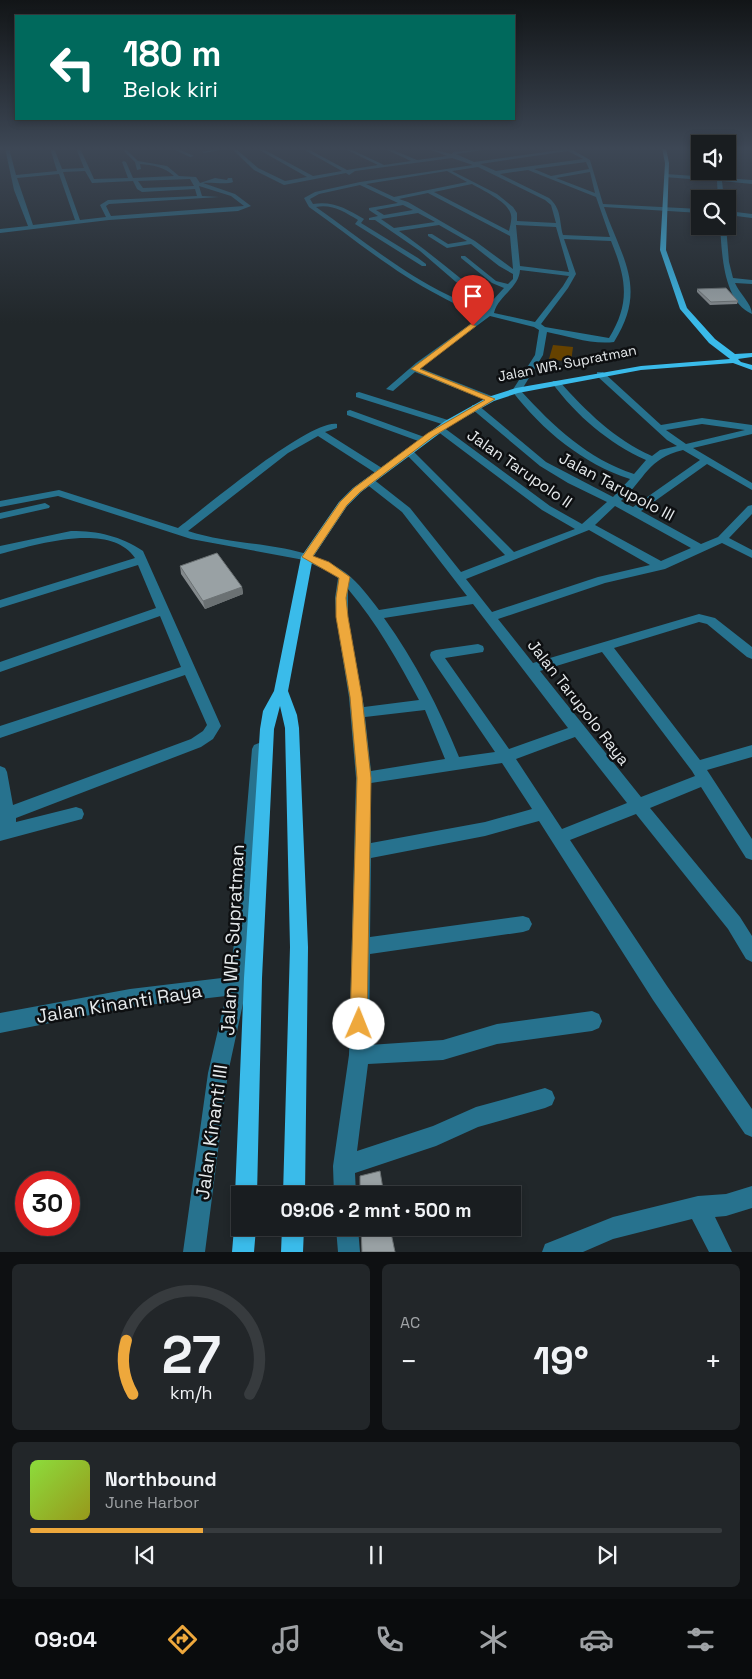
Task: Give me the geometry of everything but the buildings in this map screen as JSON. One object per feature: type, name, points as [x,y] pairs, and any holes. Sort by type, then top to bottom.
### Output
[{"type":"main road","points":[[665,208],[664,250],[684,308],[712,341],[734,359],[752,369]]},
{"type":"main road","name":"Jalan WR. Supratman","points":[[246,1186],[253,978],[267,729],[270,712],[281,691],[307,557],[343,504],[369,481],[444,426],[491,399],[516,391],[600,374],[734,359],[742,354],[752,355]]},
{"type":"main road","points":[[281,691],[290,716],[292,728],[299,947],[294,1186]]},
{"type":"main road","points":[[243,1252],[244,1236]]},
{"type":"main road","points":[[292,1252],[293,1236]]},
{"type":"street","points":[[24,206],[31,227]]},
{"type":"street","points":[[72,206],[78,222]]},
{"type":"street","points":[[104,206],[110,218]]},
{"type":"street","points":[[0,232],[110,218],[238,209],[247,206]]},
{"type":"street","points":[[314,206],[393,268],[473,310],[491,310],[540,327],[601,340],[612,339],[623,318],[629,295],[627,276],[601,206]]},
{"type":"street","points":[[336,206],[362,220]]},
{"type":"street","points":[[386,206],[371,209],[393,230],[445,268],[491,310]]},
{"type":"street","points":[[411,206],[473,242],[496,263],[517,271],[573,274]]},
{"type":"street","points":[[458,206],[512,235]]},
{"type":"street","points":[[472,206],[475,209],[475,215]]},
{"type":"street","points":[[390,389],[491,310],[516,279],[516,247],[512,235],[514,212],[509,206]]},
{"type":"street","points":[[540,327],[573,274],[561,237],[558,216],[554,206]]},
{"type":"street","points":[[631,206],[691,210]]},
{"type":"street","points":[[418,211],[362,220],[357,223],[424,265]]},
{"type":"street","points":[[736,214],[752,216]]},
{"type":"street","points":[[393,230],[439,223]]},
{"type":"street","points":[[513,224],[559,225]]},
{"type":"street","points":[[430,235],[447,246],[473,242]]},
{"type":"street","points":[[724,235],[729,280],[745,306],[752,312]]},
{"type":"street","points":[[561,237],[613,240]]},
{"type":"street","points":[[463,257],[494,282],[509,287]]},
{"type":"street","points":[[729,280],[752,282]]},
{"type":"street","points":[[540,327],[545,343],[531,371],[516,391],[574,446],[603,465],[637,478]]},
{"type":"street","points":[[545,343],[581,336]]},
{"type":"street","points":[[414,369],[491,399]]},
{"type":"street","points":[[600,374],[659,428],[706,460],[752,487]]},
{"type":"street","points":[[556,383],[601,431],[632,451],[652,459]]},
{"type":"street","name":"Jalan Tarupolo II","points":[[359,395],[444,426],[546,508],[661,566]]},
{"type":"street","points":[[363,405],[372,399]]},
{"type":"street","name":"Jalan Tarupolo III","points":[[475,407],[543,464],[572,481],[634,511],[701,549]]},
{"type":"street","points":[[350,414],[424,440]]},
{"type":"street","points":[[659,428],[702,421],[752,430]]},
{"type":"street","points":[[180,532],[285,451],[318,432],[334,426]]},
{"type":"street","points":[[459,577],[585,527],[615,501],[652,459],[669,450],[752,430]]},
{"type":"street","points":[[318,432],[381,472]]},
{"type":"street","points":[[408,452],[513,557]]},
{"type":"street","points":[[634,511],[706,460]]},
{"type":"street","name":"Jalan Tarupolo Raya","points":[[369,481],[406,510],[578,730],[734,924],[751,949]]},
{"type":"street","points":[[0,504],[57,493],[180,532],[307,557],[325,565],[344,577],[376,615],[395,643],[436,718],[454,764]]},
{"type":"street","points":[[0,516],[45,506]]},
{"type":"street","points":[[490,618],[602,580],[661,566],[722,539],[752,508]]},
{"type":"street","points":[[0,550],[67,535],[101,534],[128,544],[139,554],[142,560],[214,726],[208,735],[196,744],[7,814]]},
{"type":"street","points":[[722,539],[752,554]]},
{"type":"street","points":[[0,604],[142,560]]},
{"type":"street","points":[[344,577],[341,598],[342,617],[351,658],[364,778],[358,1055],[344,1166],[345,1186]]},
{"type":"street","points":[[376,615],[476,599]]},
{"type":"street","points":[[0,667],[164,610]]},
{"type":"street","points":[[531,669],[699,618],[712,621],[752,654]]},
{"type":"street","points":[[605,646],[701,773],[752,853]]},
{"type":"street","points":[[478,649],[436,654],[451,679],[506,756],[660,993],[752,1127]]},
{"type":"street","points":[[0,732],[189,668]]},
{"type":"street","points":[[358,713],[428,704]]},
{"type":"street","name":"Jalan Kinanti III","points":[[194,1252],[218,1074],[238,985],[260,732],[267,729]]},
{"type":"street","points":[[364,778],[506,756],[578,730]]},
{"type":"street","points":[[558,838],[637,804],[752,750]]},
{"type":"street","points":[[0,772],[7,814],[5,833],[76,814]]},
{"type":"street","points":[[363,852],[485,829],[542,812]]},
{"type":"street","points":[[360,947],[523,924]]},
{"type":"street","name":"Jalan Kinanti Raya","points":[[0,1023],[130,998],[238,985]]},
{"type":"street","points":[[358,1055],[443,1050],[498,1034],[592,1021]]},
{"type":"street","points":[[344,1166],[436,1136],[484,1114],[545,1098]]},
{"type":"street","points":[[553,1252],[613,1228],[698,1207],[726,1205],[752,1197]]},
{"type":"street","points":[[698,1207],[721,1252]]},
{"type":"street","points":[[348,1236],[349,1252]]},
{"type":"shaded area","points":[[553,345],[573,347],[571,362],[549,359]]},
{"type":"route","points":[[359,1024],[364,778],[351,658],[342,617],[341,598],[344,577],[331,568],[307,557],[343,504],[357,490],[431,434],[491,399],[414,369],[473,326]]}]
